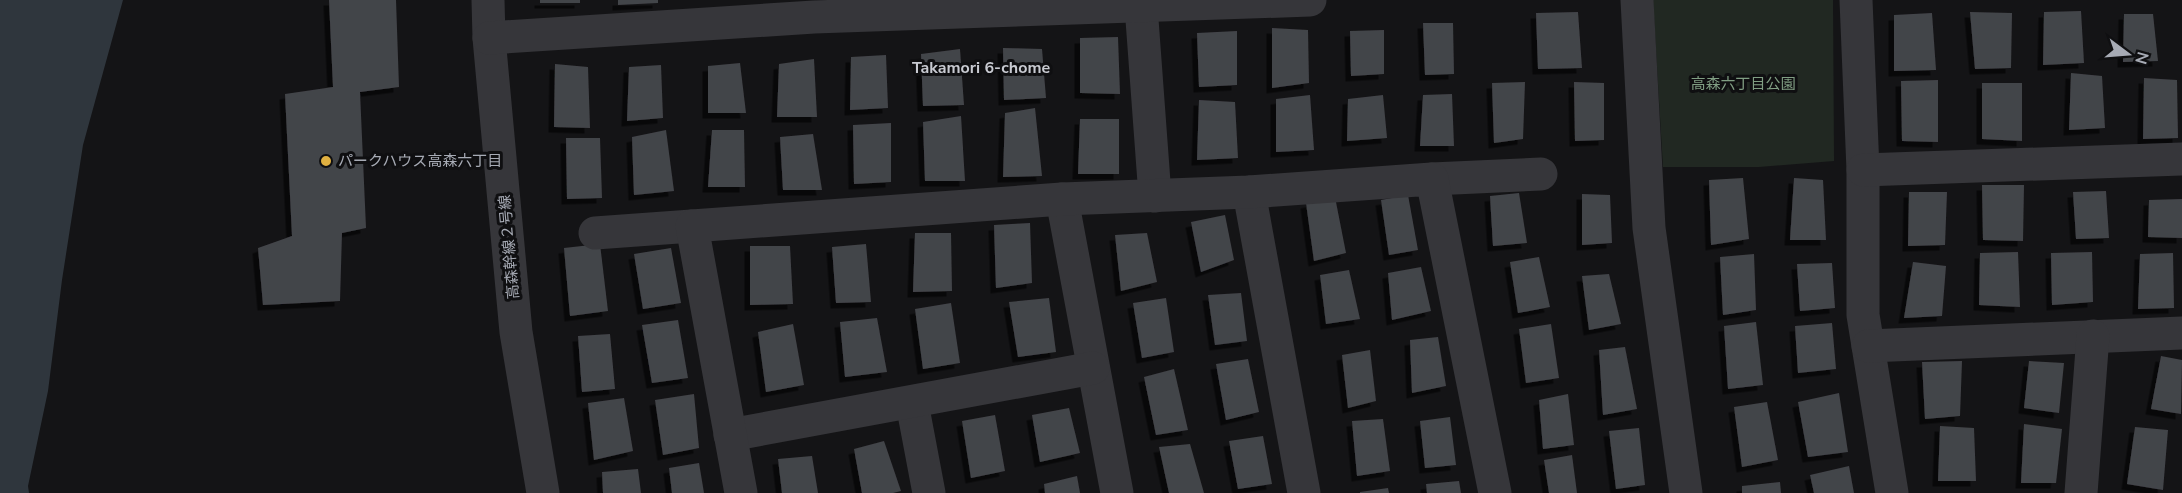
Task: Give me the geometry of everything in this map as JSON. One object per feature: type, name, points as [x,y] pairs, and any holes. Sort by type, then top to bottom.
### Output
[{"type":"street","name":"高森幹線２号線","points":[[488,0],[489,38],[516,332],[543,493]]},
{"type":"street","points":[[489,38],[983,5],[1141,6],[1310,0]]},
{"type":"street","points":[[1637,0],[1649,228],[1686,493]]},
{"type":"street","points":[[1856,0],[1863,170],[1863,315],[1892,493]]},
{"type":"street","points":[[1141,6],[1155,196]]},
{"type":"street","points":[[1863,170],[2182,159]]},
{"type":"street","points":[[595,233],[1062,199],[1249,192],[1432,178],[1541,174]]},
{"type":"street","points":[[1432,178],[1495,493]]},
{"type":"street","points":[[1249,192],[1304,493]]},
{"type":"street","points":[[1062,199],[1117,493]]},
{"type":"street","points":[[692,225],[741,493]]},
{"type":"street","points":[[1868,346],[2182,333]]},
{"type":"street","points":[[2082,493],[2093,336]]},
{"type":"street","points":[[730,435],[1093,368]]},
{"type":"street","points":[[912,403],[929,493]]},
{"type":"green space","name":"高森六丁目公園","points":[[1653,0],[1833,0],[1834,161],[1759,167],[1663,167]]},
{"type":"shaded area","points":[[0,0],[123,0],[83,145],[48,391],[28,486],[29,493],[0,493]]},
{"type":"building","name":"パークハウス高森六丁目","points":[[329,0],[396,0],[399,87],[360,92],[366,228],[342,233],[340,301],[263,305],[258,248],[292,236],[285,94],[333,87]]},
{"type":"building","points":[[540,0],[580,0],[580,3],[540,3]]},
{"type":"building","points":[[618,0],[658,0],[658,3],[618,5]]},
{"type":"building","points":[[2081,11],[2084,63],[2043,65],[2044,12]]},
{"type":"building","points":[[1578,12],[1582,68],[1538,69],[1536,13]]},
{"type":"building","points":[[1970,12],[2012,13],[2011,68],[1975,69]]},
{"type":"building","points":[[1932,13],[1936,70],[1894,71],[1894,15]]},
{"type":"building","points":[[2124,14],[2153,14],[2158,61],[2123,62]]},
{"type":"building","points":[[1423,23],[1453,23],[1454,74],[1425,75]]},
{"type":"building","points":[[1272,28],[1308,30],[1309,83],[1272,88]]},
{"type":"building","points":[[1384,30],[1384,74],[1351,76],[1350,31]]},
{"type":"building","points":[[1237,31],[1237,85],[1199,87],[1197,33]]},
{"type":"building","points":[[1118,37],[1120,94],[1080,93],[1080,38]]},
{"type":"building","points":[[1003,48],[1042,49],[1046,98],[1004,100]]},
{"type":"building","points":[[960,49],[964,105],[923,106],[921,54]]},
{"type":"building","points":[[886,55],[888,108],[850,110],[851,57]]},
{"type":"building","points":[[814,59],[817,117],[777,117],[779,64]]},
{"type":"building","points":[[740,63],[746,113],[708,113],[708,66]]},
{"type":"building","points":[[555,64],[588,67],[590,128],[554,127]]},
{"type":"building","points":[[661,65],[663,118],[627,121],[629,67]]},
{"type":"building","points":[[2071,73],[2102,76],[2105,128],[2069,130]]},
{"type":"building","points":[[2144,78],[2177,80],[2178,138],[2143,139]]},
{"type":"building","points":[[1938,80],[1938,142],[1902,141],[1901,81]]},
{"type":"building","points":[[1525,82],[1523,139],[1494,143],[1492,83]]},
{"type":"building","points":[[1574,82],[1604,83],[1604,140],[1575,141]]},
{"type":"building","points":[[1982,83],[2022,83],[2022,141],[1982,139]]},
{"type":"building","points":[[1452,94],[1454,146],[1420,146],[1423,95]]},
{"type":"building","points":[[1310,95],[1314,150],[1276,152],[1276,99]]},
{"type":"building","points":[[1383,95],[1387,138],[1347,141],[1348,99]]},
{"type":"building","points":[[1199,100],[1235,102],[1238,158],[1197,160]]},
{"type":"building","points":[[1035,108],[1042,176],[1003,177],[1005,113]]},
{"type":"building","points":[[961,116],[965,181],[925,181],[923,122]]},
{"type":"building","points":[[1080,119],[1119,119],[1119,174],[1078,174]]},
{"type":"building","points":[[891,123],[891,182],[854,184],[853,125]]},
{"type":"building","points":[[666,130],[674,191],[634,195],[632,137]]},
{"type":"building","points":[[712,130],[744,130],[745,187],[708,187]]},
{"type":"building","points":[[813,134],[822,190],[783,190],[780,137]]},
{"type":"building","points":[[566,138],[600,138],[602,198],[567,199]]},
{"type":"building","points":[[1743,178],[1749,239],[1711,245],[1709,180]]},
{"type":"building","points":[[1794,178],[1823,180],[1826,240],[1790,240]]},
{"type":"building","points":[[1982,185],[2024,185],[2023,241],[1983,240]]},
{"type":"building","points":[[2106,191],[2109,238],[2076,239],[2073,192]]},
{"type":"building","points":[[1909,192],[1947,192],[1945,245],[1908,246]]},
{"type":"building","points":[[1519,193],[1527,243],[1493,246],[1490,196]]},
{"type":"building","points":[[1582,194],[1610,195],[1612,243],[1582,245]]},
{"type":"building","points":[[1408,195],[1418,250],[1389,255],[1381,200]]},
{"type":"building","points":[[1335,197],[1346,253],[1314,261],[1306,203]]},
{"type":"building","points":[[2182,199],[2182,238],[2148,237],[2149,200]]},
{"type":"building","points":[[1225,215],[1234,260],[1201,272],[1191,222]]},
{"type":"building","points":[[1030,223],[1032,283],[996,288],[994,225]]},
{"type":"building","points":[[915,233],[951,233],[952,291],[913,292]]},
{"type":"building","points":[[1147,233],[1157,282],[1121,291],[1115,235]]},
{"type":"building","points":[[600,244],[608,311],[570,316],[564,248]]},
{"type":"building","points":[[866,244],[871,302],[836,303],[832,247]]},
{"type":"building","points":[[750,246],[790,246],[793,304],[750,305]]},
{"type":"building","points":[[671,248],[681,303],[643,309],[634,254]]},
{"type":"building","points":[[2018,252],[2020,307],[1979,305],[1980,253]]},
{"type":"building","points":[[2092,252],[2093,302],[2052,305],[2051,253]]},
{"type":"building","points":[[2173,253],[2174,308],[2138,309],[2140,254]]},
{"type":"building","points":[[1754,254],[1756,310],[1723,315],[1720,257]]},
{"type":"building","points":[[1539,257],[1550,307],[1518,313],[1510,262]]},
{"type":"building","points":[[1913,262],[1946,266],[1942,316],[1904,318]]},
{"type":"building","points":[[1832,263],[1835,308],[1800,311],[1797,264]]},
{"type":"building","points":[[1421,267],[1431,311],[1392,320],[1388,273]]},
{"type":"building","points":[[1349,270],[1360,319],[1326,324],[1320,275]]},
{"type":"building","points":[[1609,274],[1621,324],[1589,330],[1582,276]]},
{"type":"building","points":[[1241,293],[1247,341],[1215,345],[1208,295]]},
{"type":"building","points":[[1049,298],[1056,352],[1018,357],[1009,302]]},
{"type":"building","points":[[1166,298],[1174,352],[1142,358],[1133,303]]},
{"type":"building","points":[[951,303],[960,363],[923,369],[915,309]]},
{"type":"building","points":[[877,318],[887,372],[845,377],[840,322]]},
{"type":"building","points":[[678,320],[688,378],[652,383],[642,325]]},
{"type":"building","points":[[1756,322],[1763,385],[1728,389],[1724,326]]},
{"type":"building","points":[[1832,323],[1836,369],[1798,373],[1795,326]]},
{"type":"building","points":[[793,324],[804,385],[766,392],[758,332]]},
{"type":"building","points":[[1551,324],[1559,378],[1526,383],[1519,329]]},
{"type":"building","points":[[610,334],[615,389],[582,392],[578,336]]},
{"type":"building","points":[[1438,337],[1446,386],[1412,393],[1410,340]]},
{"type":"building","points":[[1625,347],[1637,409],[1603,415],[1599,350]]},
{"type":"building","points":[[1370,350],[1376,401],[1348,408],[1342,355]]},
{"type":"building","points":[[2161,356],[2182,360],[2181,414],[2151,409]]},
{"type":"building","points":[[1248,359],[1259,412],[1226,420],[1216,364]]},
{"type":"building","points":[[1962,361],[1960,416],[1925,419],[1922,362]]},
{"type":"building","points":[[2029,361],[2064,363],[2059,413],[2024,408]]},
{"type":"building","points":[[1174,369],[1188,430],[1156,435],[1144,377]]},
{"type":"building","points":[[1839,393],[1848,452],[1808,457],[1798,402]]},
{"type":"building","points":[[694,394],[699,448],[663,455],[655,400]]},
{"type":"building","points":[[1568,394],[1574,445],[1543,449],[1539,400]]},
{"type":"building","points":[[624,398],[633,451],[594,460],[588,403]]},
{"type":"building","points":[[1767,402],[1778,460],[1742,467],[1734,407]]},
{"type":"building","points":[[1069,408],[1080,453],[1040,462],[1032,415]]},
{"type":"building","points":[[995,415],[1005,471],[971,478],[962,421]]},
{"type":"building","points":[[1450,417],[1456,465],[1425,468],[1420,421]]},
{"type":"building","points":[[1383,419],[1390,471],[1357,476],[1352,421]]},
{"type":"building","points":[[2024,424],[2062,429],[2056,483],[2021,483]]},
{"type":"building","points":[[1940,426],[1974,428],[1976,481],[1938,481]]},
{"type":"building","points":[[2135,427],[2168,430],[2163,490],[2127,484]]},
{"type":"building","points":[[1639,428],[1645,485],[1616,489],[1609,431]]},
{"type":"building","points":[[1263,436],[1272,484],[1238,489],[1229,441]]},
{"type":"building","points":[[884,441],[901,491],[862,493],[854,449]]},
{"type":"building","points":[[1190,444],[1204,493],[1169,493],[1159,447]]},
{"type":"building","points":[[1572,455],[1577,493],[1549,493],[1544,460]]},
{"type":"building","points":[[812,456],[818,493],[782,493],[778,459]]},
{"type":"building","points":[[699,463],[704,493],[672,493],[669,468]]},
{"type":"building","points":[[1849,466],[1854,493],[1814,493],[1810,475]]},
{"type":"building","points":[[638,469],[641,493],[603,493],[602,472]]},
{"type":"building","points":[[1077,476],[1080,493],[1045,493],[1044,484]]},
{"type":"building","points":[[1459,481],[1461,493],[1427,493],[1426,484]]},
{"type":"building","points":[[1780,482],[1781,493],[1742,493],[1742,486]]},
{"type":"building","points":[[1388,488],[1389,493],[1360,493],[1360,492]]},
{"type":"place","name":"パークハウス高森六丁目","points":[[326,161]]},
{"type":"district","name":"Takamori 6-chome","points":[[981,67]]}]
